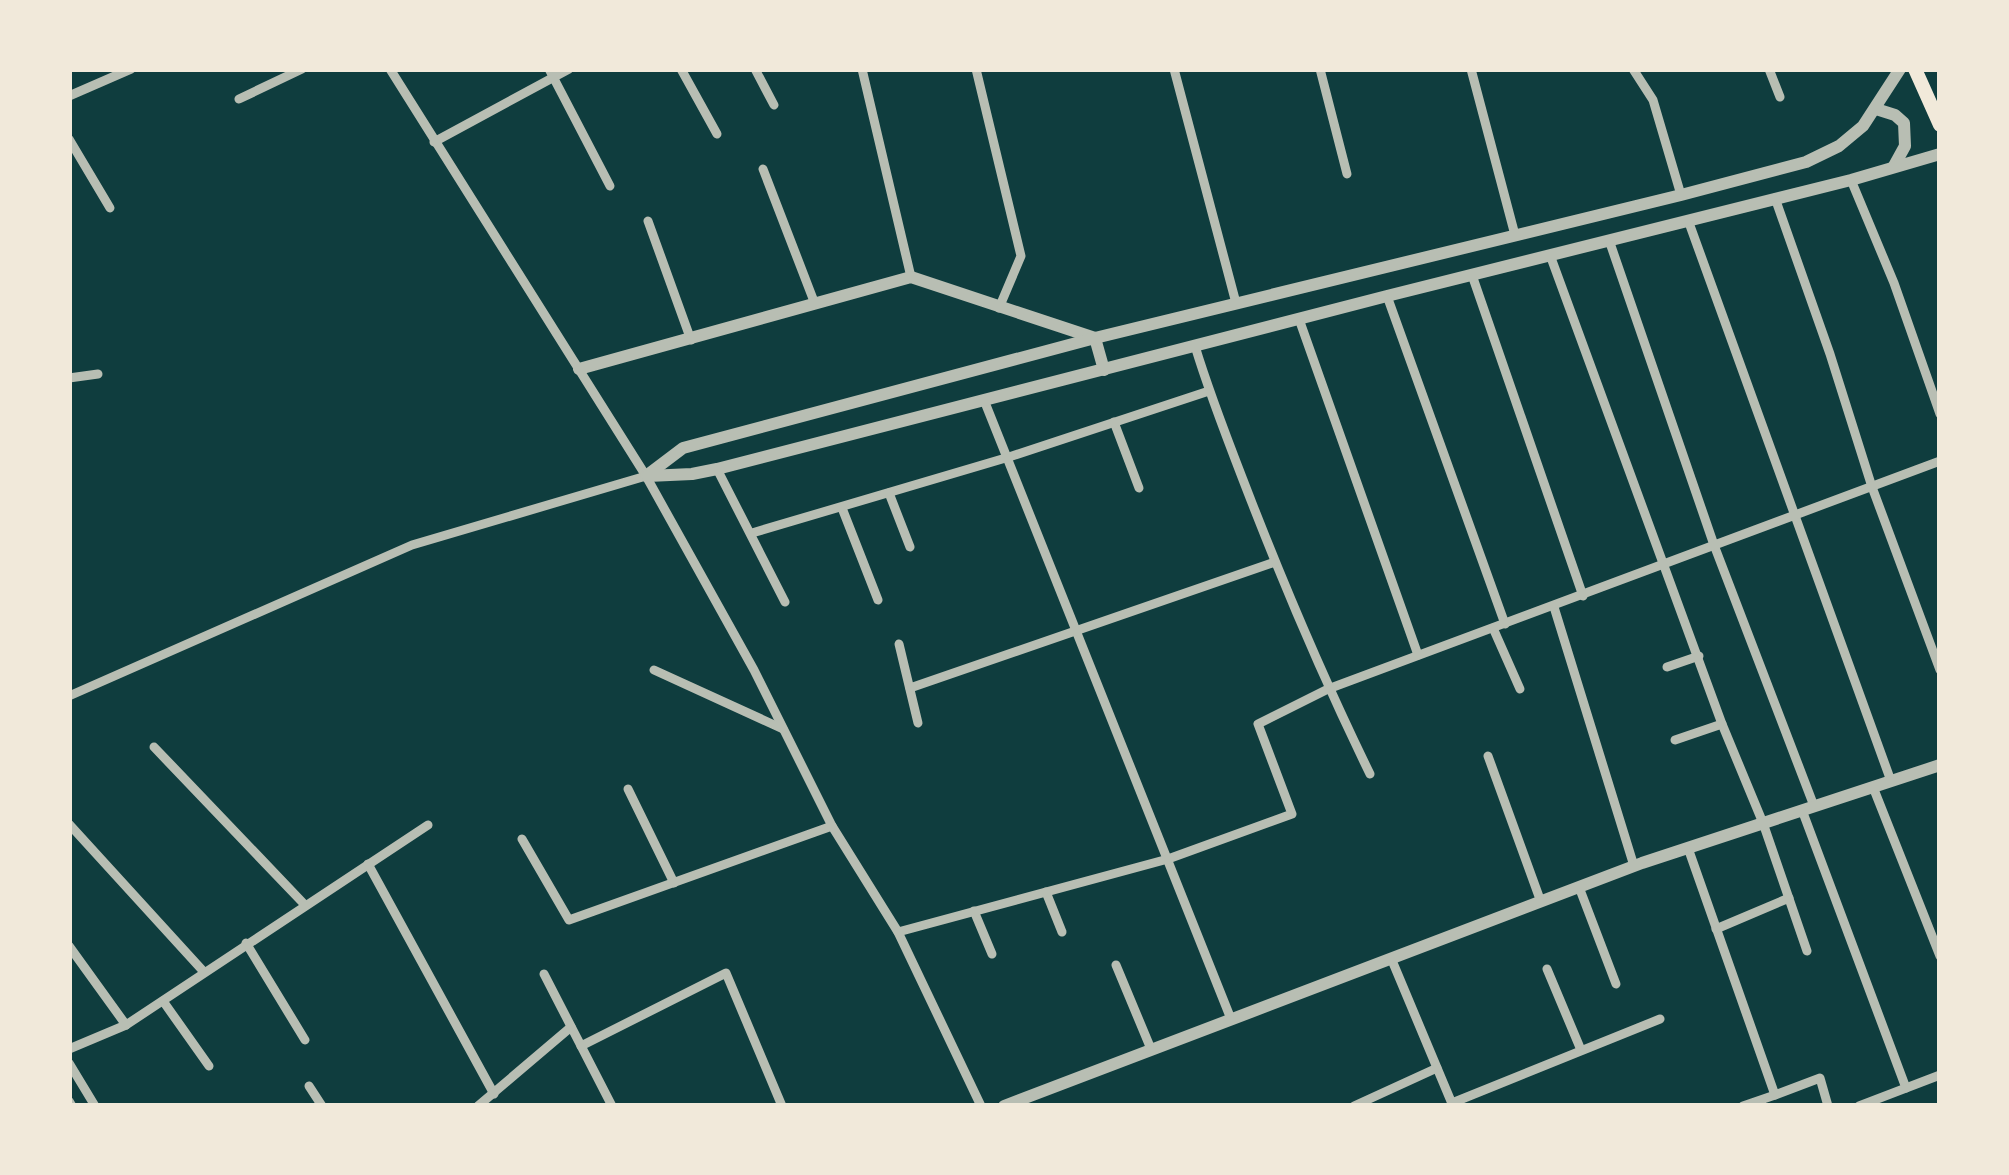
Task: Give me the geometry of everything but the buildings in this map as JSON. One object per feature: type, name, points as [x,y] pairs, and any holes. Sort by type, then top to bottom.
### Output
[{"type":"main road","points":[[1915,69],[1940,125]]},
{"type":"street","points":[[69,97],[130,69]]},
{"type":"street","points":[[239,99],[302,69]]},
{"type":"street","points":[[390,69],[646,476],[832,826],[898,932],[981,1106]]},
{"type":"street","points":[[434,142],[551,73],[568,69]]},
{"type":"street","points":[[681,69],[717,134]]},
{"type":"street","points":[[755,69],[774,105]]},
{"type":"street","points":[[862,69],[911,278]]},
{"type":"street","points":[[976,69],[1021,256],[999,308]]},
{"type":"street","points":[[1174,69],[1237,303]]},
{"type":"street","points":[[1320,69],[1347,175]]},
{"type":"street","points":[[1471,69],[1515,235]]},
{"type":"street","points":[[1633,69],[1653,100],[1681,195]]},
{"type":"street","points":[[1769,69],[1780,97]]},
{"type":"street","points":[[646,476],[683,448],[1096,338],[1806,161],[1849,139],[1876,109],[1900,69]]},
{"type":"street","points":[[551,73],[610,187]]},
{"type":"street","points":[[1876,109],[1904,123],[1905,146],[1894,167]]},
{"type":"street","points":[[69,139],[110,208]]},
{"type":"street","points":[[69,696],[412,545],[646,476],[717,469],[1940,154]]},
{"type":"street","points":[[763,169],[815,304]]},
{"type":"street","points":[[1851,180],[1940,414]]},
{"type":"street","points":[[1775,198],[1872,487],[1940,670]]},
{"type":"street","points":[[1688,220],[1891,781]]},
{"type":"street","points":[[648,221],[691,340]]},
{"type":"street","points":[[1610,240],[1906,1088]]},
{"type":"street","points":[[1550,255],[1808,951]]},
{"type":"street","points":[[1472,275],[1583,596]]},
{"type":"street","points":[[579,369],[911,278],[1096,338]]},
{"type":"street","points":[[1387,296],[1505,624]]},
{"type":"street","points":[[1299,320],[1418,655]]},
{"type":"street","points":[[1096,338],[1104,370]]},
{"type":"street","points":[[1195,346],[1275,562],[1370,775]]},
{"type":"street","points":[[69,377],[98,374]]},
{"type":"street","points":[[752,533],[1009,457],[1209,391]]},
{"type":"street","points":[[984,400],[1231,1019]]},
{"type":"street","points":[[1114,422],[1138,488]]},
{"type":"street","points":[[898,932],[1168,859],[1292,814],[1258,724],[1328,689],[1940,461]]},
{"type":"street","points":[[717,469],[785,602]]},
{"type":"street","points":[[889,494],[910,547]]},
{"type":"street","points":[[842,508],[878,600]]},
{"type":"street","points":[[910,688],[1275,562]]},
{"type":"street","points":[[1554,607],[1634,866]]},
{"type":"street","points":[[1493,628],[1520,689]]},
{"type":"street","points":[[899,644],[918,723]]},
{"type":"street","points":[[1667,667],[1699,656]]},
{"type":"street","points":[[654,670],[783,729]]},
{"type":"street","points":[[1675,740],[1722,724]]},
{"type":"street","points":[[154,746],[305,905]]},
{"type":"street","points":[[1488,756],[1541,902]]},
{"type":"street","points":[[1004,1106],[1634,866],[1940,765]]},
{"type":"street","points":[[1873,787],[1940,956]]},
{"type":"street","points":[[628,789],[674,883]]},
{"type":"street","points":[[69,824],[204,972]]},
{"type":"street","points":[[69,1049],[126,1025],[428,825]]},
{"type":"street","points":[[522,839],[568,920],[832,826]]},
{"type":"street","points":[[1688,848],[1774,1095]]},
{"type":"street","points":[[368,864],[494,1094]]},
{"type":"street","points":[[1580,887],[1616,984]]},
{"type":"street","points":[[1046,892],[1062,932]]},
{"type":"street","points":[[1716,929],[1790,898]]},
{"type":"street","points":[[974,911],[992,953]]},
{"type":"street","points":[[246,944],[304,1040]]},
{"type":"street","points":[[69,946],[126,1025]]},
{"type":"street","points":[[1391,958],[1453,1105],[1660,1018]]},
{"type":"street","points":[[1116,965],[1151,1049]]},
{"type":"street","points":[[1547,969],[1581,1050]]},
{"type":"street","points":[[581,1046],[726,973],[782,1106]]},
{"type":"street","points":[[544,974],[612,1106]]},
{"type":"street","points":[[163,1001],[209,1066]]},
{"type":"street","points":[[478,1106],[571,1027]]},
{"type":"street","points":[[69,1063],[95,1106]]},
{"type":"street","points":[[1354,1106],[1437,1068]]},
{"type":"street","points":[[1859,1106],[1940,1075]]},
{"type":"street","points":[[1743,1106],[1820,1078],[1828,1106]]},
{"type":"street","points":[[309,1086],[322,1106]]}]
